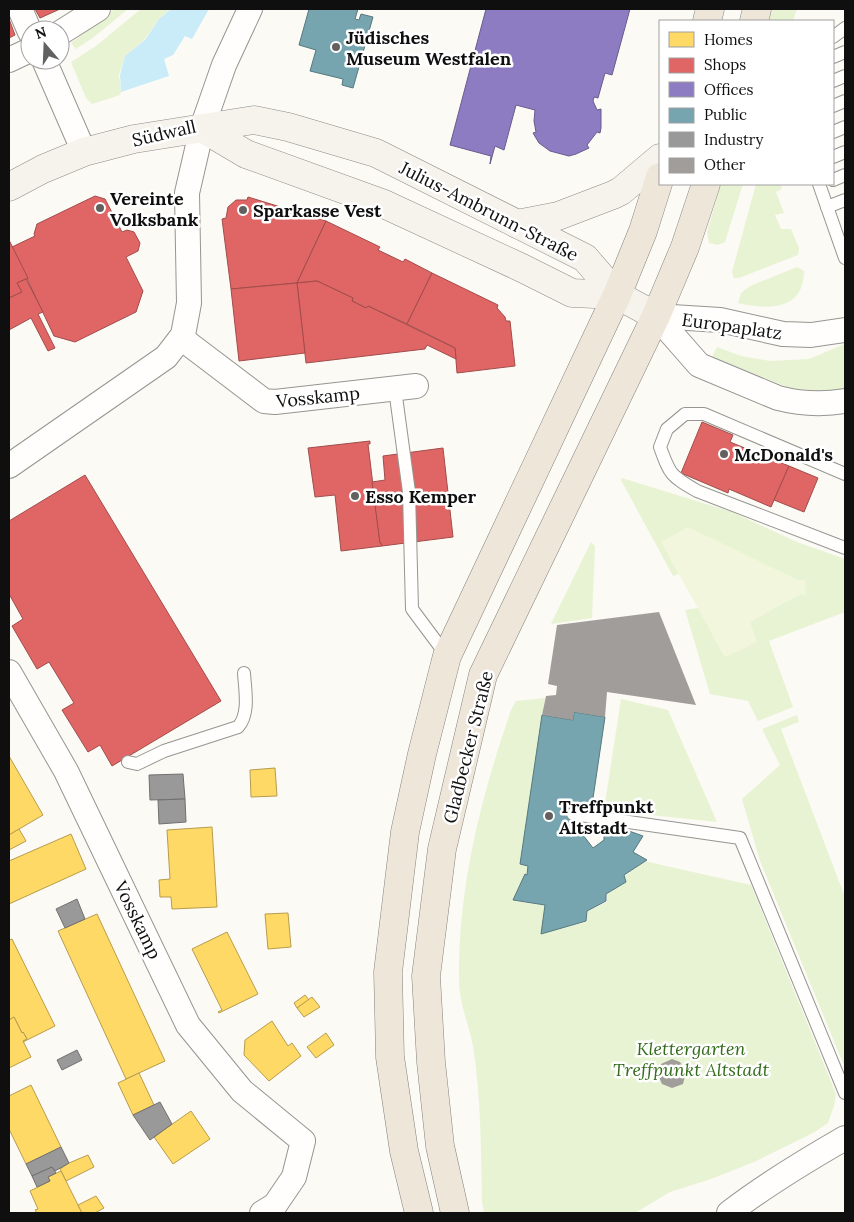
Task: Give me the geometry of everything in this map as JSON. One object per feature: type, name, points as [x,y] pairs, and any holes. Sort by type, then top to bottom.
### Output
[{"type":"main road","name":"Julius-Ambrunn-Straße","points":[[202,128],[254,120],[376,153],[585,258],[617,295]]},
{"type":"main road","name":"Südwall","points":[[9,188],[44,169],[84,152],[134,140],[202,128]]},
{"type":"main road","name":"Julius-Ambrunn-Straße","points":[[202,128],[246,154],[384,204],[572,293],[617,295]]},
{"type":"main road","points":[[517,224],[558,216],[613,195],[621,191],[659,159]]},
{"type":"main road","points":[[419,1213],[404,1151],[390,1056],[388,972],[405,832],[422,754],[447,656],[617,295],[643,232],[659,179]]},
{"type":"main road","name":"Gladbecker Straße","points":[[455,1213],[440,1146],[431,1062],[426,976],[442,849],[484,675],[656,316],[685,247],[706,185]]},
{"type":"main road","points":[[617,295],[656,316]]},
{"type":"main road","points":[[403,1213],[404,1151]]},
{"type":"street","points":[[70,27],[98,9]]},
{"type":"street","name":"Südwall","points":[[202,128],[224,65],[250,9]]},
{"type":"street","points":[[48,70],[84,152]]},
{"type":"street","points":[[9,466],[166,357],[183,335],[189,303],[187,193],[202,128]]},
{"type":"street","name":"Europaplatz","points":[[656,316],[720,320],[783,334],[811,335],[845,330]]},
{"type":"street","name":"Europaplatz","points":[[656,316],[699,366],[778,398],[817,404],[845,401]]},
{"type":"street","name":"Vosskamp","points":[[181,338],[264,401],[275,402],[406,387]]},
{"type":"street","name":"Vosskamp","points":[[9,672],[66,771],[188,1025],[242,1090],[303,1141],[294,1177],[275,1204],[262,1213]]},
{"type":"street","points":[[729,1213],[805,1161],[845,1138]]},
{"type":"street","points":[[713,1213],[748,1199]]},
{"type":"lane","points":[[834,36],[845,28]]},
{"type":"lane","points":[[821,185],[827,207],[840,229],[845,255]]},
{"type":"lane","points":[[827,207],[845,200]]},
{"type":"lane","points":[[406,387],[412,608],[447,656]]},
{"type":"lane","points":[[845,474],[704,414],[684,414],[667,429],[660,447],[668,470],[677,480],[697,491],[845,548]]},
{"type":"lane","points":[[128,762],[137,764],[164,751],[238,727],[243,722],[245,715],[244,673]]},
{"type":"lane","points":[[573,814],[740,838],[845,1093]]},
{"type":"green space","points":[[115,9],[128,9],[76,49],[71,43]]},
{"type":"green space","points":[[141,9],[170,9],[159,19],[144,40],[125,56],[119,75],[120,95],[92,104],[86,98],[71,62],[96,46]]},
{"type":"green space","points":[[772,9],[797,9],[793,20],[768,20]]},
{"type":"green space","points":[[721,185],[743,185],[725,242],[718,245],[709,243],[707,232]]},
{"type":"green space","points":[[756,185],[780,185],[782,189],[776,192],[784,213],[775,215],[781,229],[791,229],[799,248],[798,255],[739,278],[734,278],[732,272]]},
{"type":"green space","points":[[797,267],[804,271],[802,284],[798,294],[791,301],[782,305],[761,307],[738,303],[741,293],[750,286]]},
{"type":"green space","points":[[845,344],[845,389],[818,391],[790,388],[712,357],[717,347],[741,356],[770,361],[809,359]]},
{"type":"green space","points":[[622,478],[732,512],[797,542],[845,559],[845,612],[769,641],[793,707],[758,721],[748,701],[710,694],[685,610],[698,608],[725,657],[749,622],[798,595],[805,580],[798,580],[662,542],[679,574],[673,576],[621,480]]},
{"type":"green space","points":[[688,527],[798,580],[805,580],[806,594],[798,595],[750,622],[757,642],[725,657],[661,542]]},
{"type":"green space","points":[[591,542],[595,546],[592,618],[551,624]]},
{"type":"green space","name":"Klettergarten Treffpunkt Altstadt","points":[[545,698],[520,864],[528,866],[527,874],[525,874],[513,901],[545,905],[541,935],[544,932],[586,922],[588,911],[607,902],[607,894],[626,882],[625,876],[644,861],[751,885],[836,1094],[828,1123],[813,1133],[754,1162],[711,1179],[670,1192],[635,1213],[484,1213],[476,1065],[459,988],[462,911],[473,843],[481,809],[511,710],[516,701]]},
{"type":"green space","points":[[621,699],[668,710],[717,822],[604,810]]},
{"type":"green space","points":[[797,715],[799,722],[781,729],[845,897],[845,1068],[760,861],[742,799],[780,765],[762,729]]},
{"type":"water","points":[[171,9],[209,9],[192,39],[185,36],[173,55],[164,59],[169,76],[121,92],[120,75],[125,56],[145,40],[159,19]]},
{"type":"building: Homes","points":[[9,756],[43,815],[9,835]]},
{"type":"building: Homes","points":[[275,768],[277,796],[251,797],[250,770]]},
{"type":"building: Homes","points":[[212,827],[217,907],[172,909],[171,897],[160,897],[159,880],[170,879],[167,830]]},
{"type":"building: Homes","points":[[19,829],[26,841],[9,850],[9,835]]},
{"type":"building: Homes","points":[[71,834],[86,869],[9,904],[9,861]]},
{"type":"building: Homes","points":[[288,913],[291,947],[268,949],[265,914]]},
{"type":"building: Homes","points":[[97,914],[165,1061],[126,1079],[58,931]]},
{"type":"building: Homes","points":[[227,932],[258,994],[219,1013],[222,1010],[192,949]]},
{"type":"building: Homes","points":[[12,939],[55,1026],[23,1042],[27,1039],[14,1017],[9,1020],[9,940]]},
{"type":"building: Homes","points":[[305,995],[309,1000],[297,1008],[294,1003]]},
{"type":"building: Homes","points":[[312,997],[320,1007],[304,1017],[297,1008]]},
{"type":"building: Homes","points":[[14,1017],[27,1039],[23,1041],[31,1057],[9,1068],[9,1020]]},
{"type":"building: Homes","points":[[272,1021],[288,1046],[292,1043],[301,1056],[269,1081],[244,1055],[245,1040]]},
{"type":"building: Homes","points":[[326,1033],[334,1045],[316,1058],[307,1047]]},
{"type":"building: Homes","points":[[139,1073],[154,1105],[133,1115],[118,1083]]},
{"type":"building: Homes","points":[[31,1085],[61,1147],[26,1164],[9,1129],[9,1096]]},
{"type":"building: Homes","points":[[191,1111],[210,1139],[173,1164],[154,1137]]},
{"type":"building: Homes","points":[[88,1155],[94,1167],[66,1181],[60,1169]]},
{"type":"building: Homes","points":[[61,1171],[82,1213],[37,1213],[35,1210],[38,1209],[30,1191],[50,1181],[48,1177]]},
{"type":"building: Homes","points":[[96,1196],[104,1208],[95,1213],[82,1213],[78,1205]]},
{"type":"building: Shops","points":[[35,9],[60,9],[40,18]]},
{"type":"building: Shops","points":[[9,19],[15,35],[9,38]]},
{"type":"building: Shops","points":[[95,196],[105,199],[122,232],[127,230],[134,232],[140,243],[138,251],[126,257],[143,291],[136,312],[75,342],[54,336],[12,247],[35,236],[37,224]]},
{"type":"building: Shops","points":[[248,197],[326,221],[297,283],[231,289],[222,219],[226,218],[228,207],[236,200],[247,200]]},
{"type":"building: Shops","points":[[326,221],[380,247],[378,250],[403,262],[405,259],[432,273],[407,324],[368,306],[366,308],[352,301],[353,298],[317,281],[297,283]]},
{"type":"building: Shops","points":[[9,240],[28,278],[17,283],[22,292],[9,298]]},
{"type":"building: Shops","points":[[432,273],[498,305],[497,308],[506,321],[510,321],[515,366],[457,373],[455,348],[407,324]]},
{"type":"building: Shops","points":[[26,279],[43,312],[38,314],[55,348],[48,351],[31,318],[9,330],[9,298],[22,292],[17,283]]},
{"type":"building: Shops","points":[[317,281],[353,298],[352,301],[366,308],[368,306],[455,348],[456,359],[427,345],[425,349],[306,363],[297,283]]},
{"type":"building: Shops","points":[[297,283],[305,353],[239,361],[231,289]]},
{"type":"building: Shops","name":"McDonald's","points":[[702,422],[733,435],[730,442],[789,466],[771,507],[729,489],[728,493],[681,473]]},
{"type":"building: Shops","name":"Esso Kemper","points":[[370,441],[370,444],[368,444],[380,543],[382,546],[341,551],[335,495],[315,497],[308,448]]},
{"type":"building: Shops","points":[[443,448],[453,537],[382,546],[380,543],[372,482],[385,480],[383,456]]},
{"type":"building: Shops","points":[[789,466],[818,478],[804,512],[774,500]]},
{"type":"building: Shops","points":[[85,475],[221,701],[112,766],[100,745],[88,752],[62,710],[74,703],[49,662],[37,669],[12,626],[23,619],[9,594],[9,521]]},
{"type":"building: Offices","points":[[486,9],[630,9],[612,75],[605,73],[598,98],[594,97],[593,101],[597,110],[601,109],[601,128],[600,133],[597,132],[587,145],[589,148],[569,156],[550,151],[539,143],[533,133],[536,132],[535,110],[516,105],[504,150],[495,146],[490,164],[491,156],[450,145]]},
{"type":"building: Public","name":"Jüdisches Museum Westfalen","points":[[309,9],[358,9],[355,19],[359,20],[361,14],[373,17],[353,88],[342,85],[343,79],[310,71],[316,50],[299,45]]},
{"type":"building: Public","name":"Treffpunkt Altstadt","points":[[574,712],[605,717],[592,805],[572,802],[569,829],[580,831],[593,848],[604,840],[604,835],[615,826],[643,836],[633,852],[647,860],[624,875],[626,882],[606,894],[606,901],[587,911],[586,921],[541,934],[545,905],[513,900],[525,874],[527,875],[528,866],[520,864],[542,715],[573,720]]},
{"type":"building: Industry","points":[[183,774],[185,799],[150,800],[149,775]]},
{"type":"building: Industry","points":[[185,799],[186,822],[159,824],[158,800]]},
{"type":"building: Industry","points":[[77,899],[85,919],[65,928],[56,909]]},
{"type":"building: Industry","points":[[77,1050],[82,1060],[62,1070],[57,1060]]},
{"type":"building: Industry","points":[[160,1102],[172,1124],[150,1140],[133,1115]]},
{"type":"building: Industry","points":[[61,1147],[69,1163],[55,1171],[52,1167],[32,1176],[26,1164]]},
{"type":"building: Industry","points":[[52,1167],[56,1173],[48,1177],[50,1181],[37,1187],[32,1176]]},
{"type":"building: Other","points":[[659,612],[696,705],[607,692],[605,717],[574,712],[573,720],[542,715],[546,696],[556,695],[557,686],[548,684],[557,625]]},
{"type":"building: Other","points":[[672,1059],[680,1062],[686,1072],[683,1084],[672,1088],[662,1084],[657,1072],[661,1064]]},
{"type":"place","name":"Jüdisches Museum Westfalen","points":[[336,47]]},
{"type":"place","name":"Vereinte Volksbank","points":[[100,208]]},
{"type":"place","name":"Sparkasse Vest","points":[[243,210]]},
{"type":"place","name":"McDonald's","points":[[724,454]]},
{"type":"place","name":"Esso Kemper","points":[[355,496]]},
{"type":"place","name":"Treffpunkt Altstadt","points":[[549,816]]}]
